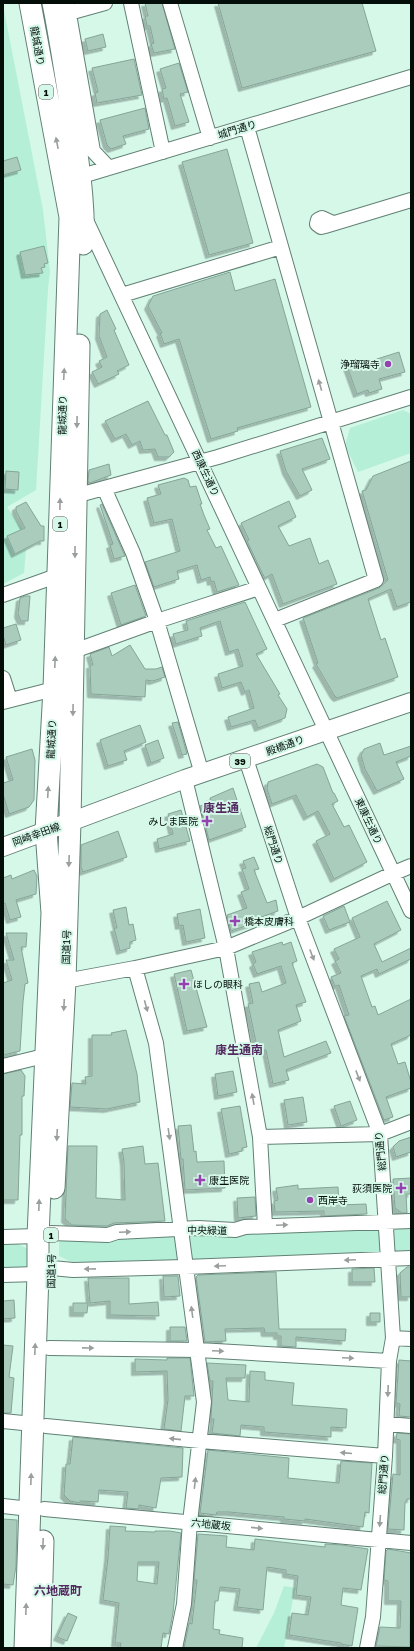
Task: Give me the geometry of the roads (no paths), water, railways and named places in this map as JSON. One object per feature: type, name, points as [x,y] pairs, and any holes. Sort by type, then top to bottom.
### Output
[{"type":"highway","name":"龍城通り","points":[[30,3],[72,179],[84,216],[80,298],[75,496],[74,652],[70,822]]},
{"type":"highway","name":"龍城通り","points":[[46,831],[54,689],[63,380],[72,179],[60,37],[63,6]]},
{"type":"highway","name":"国道1号","points":[[44,1235],[65,981],[70,822]]},
{"type":"highway","name":"国道1号","points":[[39,1425],[49,1348],[44,1235],[44,1056],[52,913],[46,831]]},
{"type":"highway","name":"国道1号","points":[[40,1648],[37,1509],[45,1271]]},
{"type":"highway","name":"国道1号","points":[[25,1648],[37,1509]]},
{"type":"main road","name":"殿橋通り","points":[[70,822],[193,777],[411,702]]},
{"type":"main road","name":"岡崎幸田線","points":[[3,847],[70,822]]},
{"type":"street","points":[[105,3],[63,6],[93,151],[109,168]]},
{"type":"street","points":[[132,3],[163,152]]},
{"type":"street","points":[[170,3],[210,138]]},
{"type":"street","name":"城門通り","points":[[72,179],[411,77]]},
{"type":"street","points":[[247,127],[376,580],[275,620]]},
{"type":"street","points":[[333,223],[411,200]]},
{"type":"street","name":"西康生通り","points":[[84,216],[327,730]]},
{"type":"street","points":[[122,295],[281,247]]},
{"type":"street","points":[[75,496],[200,462],[331,423],[411,397]]},
{"type":"street","points":[[104,488],[133,553],[157,621],[193,777],[260,1137],[264,1226]]},
{"type":"street","points":[[3,595],[58,575]]},
{"type":"street","points":[[74,652],[157,621],[260,588]]},
{"type":"street","points":[[3,678],[6,701],[54,689]]},
{"type":"street","name":"東康生通り","points":[[327,730],[411,911]]},
{"type":"street","name":"総門通り","points":[[246,759],[298,918],[380,1134],[393,1338],[389,1360],[387,1424],[374,1617],[367,1648]]},
{"type":"street","points":[[65,981],[135,968],[226,948],[298,918],[411,866]]},
{"type":"street","points":[[135,968],[156,1043],[204,1402],[190,1522],[184,1604],[175,1648]]},
{"type":"street","points":[[3,1066],[44,1056]]},
{"type":"street","points":[[260,1137],[380,1134],[411,1122]]},
{"type":"street","name":"中央緑道","points":[[3,1237],[44,1235],[108,1235],[117,1232],[182,1229],[235,1230],[245,1227],[264,1226],[411,1221]]},
{"type":"street","points":[[3,1275],[45,1271],[411,1258]]},
{"type":"street","points":[[393,1338],[411,1339]]},
{"type":"street","points":[[49,1348],[198,1350],[389,1360]]},
{"type":"street","points":[[3,1421],[200,1441],[385,1456]]},
{"type":"street","points":[[387,1424],[411,1426]]},
{"type":"street","name":"六地蔵坂","points":[[3,1506],[411,1543]]},
{"type":"place","name":"浄瑠璃寺","points":[[388,364]]},
{"type":"place","name":"みしま医院","points":[[207,821]]},
{"type":"place","name":"橋本皮膚科","points":[[235,921]]},
{"type":"place","name":"ほしの眼科","points":[[184,984]]},
{"type":"place","name":"康生医院","points":[[200,1180]]},
{"type":"place","name":"荻須医院","points":[[401,1188]]},
{"type":"place","name":"西岸寺","points":[[310,1200]]},
{"type":"district","name":"康生通","points":[[221,807]]},
{"type":"district","name":"康生通南","points":[[239,1049]]},
{"type":"district","name":"六地蔵町","points":[[58,1590]]}]
